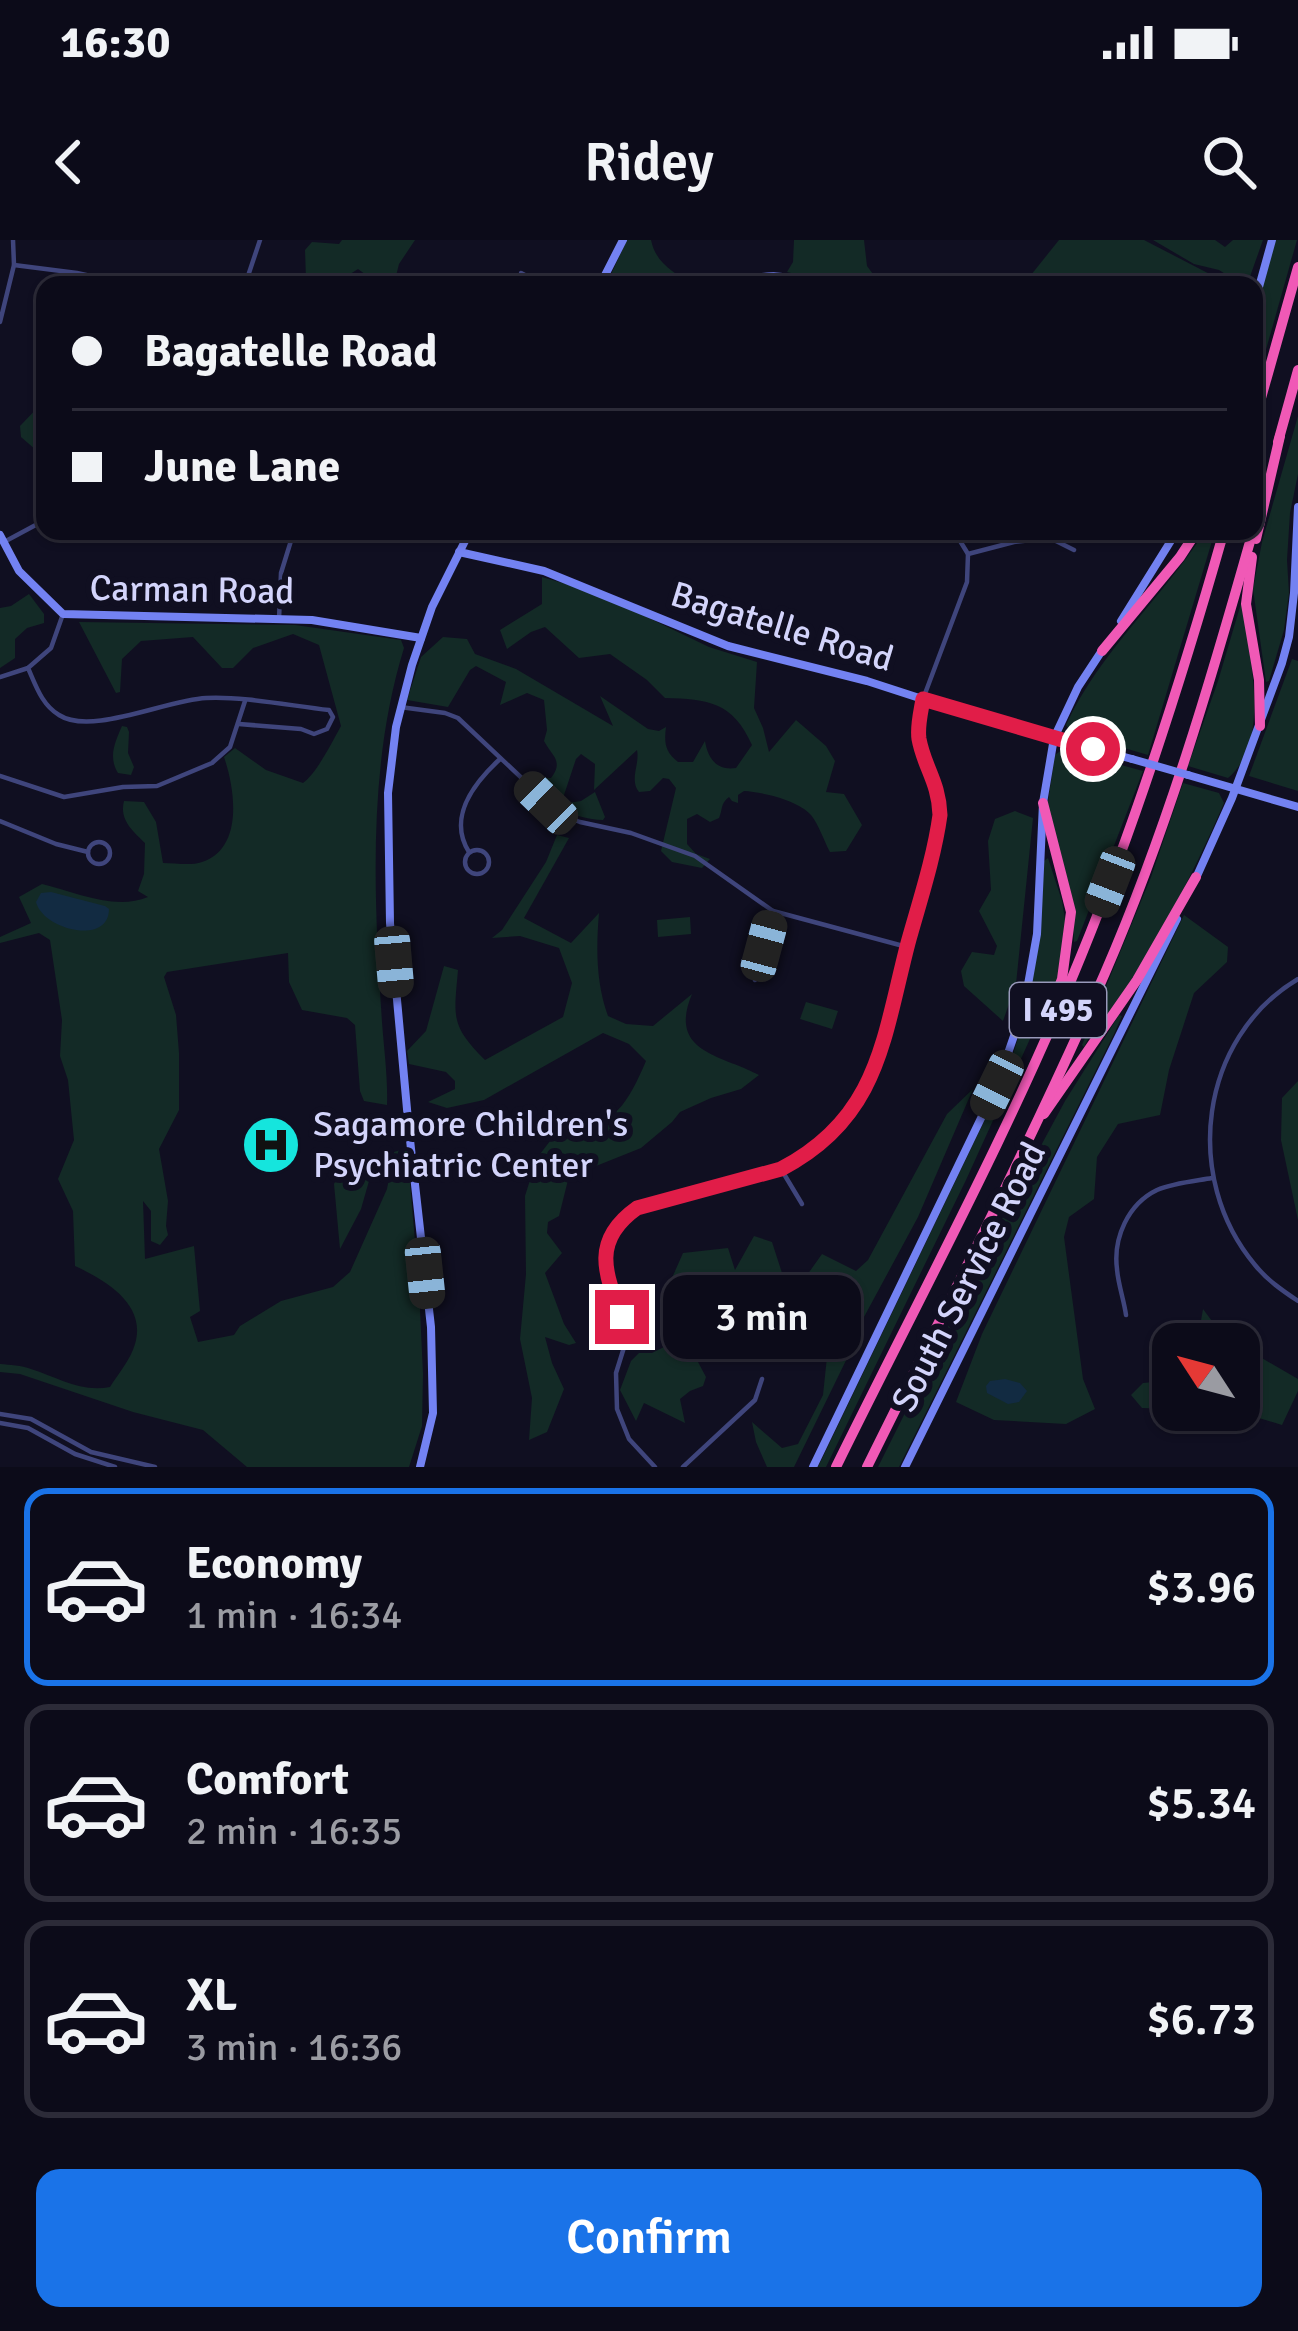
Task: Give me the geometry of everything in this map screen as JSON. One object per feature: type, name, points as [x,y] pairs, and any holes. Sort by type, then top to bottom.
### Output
[{"type":"highway","points":[[1263,391],[1298,267]]},
{"type":"highway","name":"I 495","points":[[1263,495],[1298,370]]},
{"type":"highway","points":[[1263,512],[1280,436]]},
{"type":"highway","points":[[1102,650],[1191,540]]},
{"type":"highway","name":"I 495","points":[[836,1467],[1003,1130],[1080,960],[1169,718],[1220,540]]},
{"type":"highway","name":"I 495","points":[[867,1467],[1106,970],[1196,727],[1250,540]]},
{"type":"highway","points":[[1257,540],[1246,604],[1259,680],[1260,726]]},
{"type":"highway","points":[[1003,1130],[1062,979],[1071,912],[1043,802]]},
{"type":"highway","points":[[1034,1126],[1137,980],[1196,878]]},
{"type":"main road","points":[[605,276],[623,240]]},
{"type":"main road","points":[[1262,276],[1272,240]]},
{"type":"main road","name":"South Service Road","points":[[909,1465],[1168,940],[1235,788],[1288,637],[1298,507]]},
{"type":"main road","name":"Carman Road","points":[[2,538],[19,572],[63,614],[312,620],[421,638]]},
{"type":"main road","points":[[419,1467],[433,1414],[431,1345],[390,923],[387,830],[400,707],[421,638],[465,540]]},
{"type":"main road","points":[[813,1467],[997,1085],[1024,1007],[1037,934],[1043,802],[1054,739],[1078,687],[1171,540]]},
{"type":"main road","name":"Bagatelle Road","points":[[459,551],[544,571],[728,646],[867,681],[1298,808]]},
{"type":"street","points":[[0,322],[14,265],[13,240]]},
{"type":"street","points":[[248,276],[260,240]]},
{"type":"street","points":[[14,265],[87,276]]},
{"type":"street","points":[[521,273],[527,276]]},
{"type":"street","points":[[2,538],[36,524]]},
{"type":"street","points":[[279,620],[280,573],[291,540]]},
{"type":"street","points":[[655,1467],[629,1439],[617,1409],[616,1373],[626,1328],[607,1274],[607,1244],[613,1229],[637,1208],[781,1169],[816,1148],[856,1105],[878,1059],[940,815],[936,784],[918,729],[923,699],[964,596],[968,554],[959,540]]},
{"type":"street","points":[[968,554],[1032,540]]},
{"type":"street","points":[[1053,540],[1074,550]]},
{"type":"street","points":[[0,676],[28,668],[51,648],[63,614]]},
{"type":"street","points":[[28,668],[50,708],[80,723],[205,698],[329,710],[333,716],[327,729],[314,734],[239,724]]},
{"type":"street","points":[[0,776],[64,797],[157,786],[212,763],[230,747],[244,701]]},
{"type":"street","points":[[400,707],[458,718],[561,815],[695,856],[773,911],[907,947]]},
{"type":"street","points":[[469,852],[461,826],[463,809],[477,782],[500,759]]},
{"type":"street","points":[[0,821],[56,844],[88,851]]},
{"type":"street","points":[[469,852],[487,854],[484,872],[468,871],[464,864],[469,852]]},
{"type":"street","points":[[755,980],[773,911]]},
{"type":"street","points":[[1298,979],[1252,1018],[1231,1049],[1210,1128],[1212,1178],[1240,1246],[1257,1268],[1298,1301]]},
{"type":"street","points":[[781,1169],[802,1204]]},
{"type":"street","points":[[1126,1315],[1116,1253],[1126,1222],[1135,1208],[1161,1188],[1212,1178]]},
{"type":"street","points":[[683,1467],[755,1400],[762,1379]]},
{"type":"street","points":[[0,1414],[31,1419],[91,1452],[154,1467]]},
{"type":"street","points":[[0,1423],[28,1428],[66,1450],[115,1467]]},
{"type":"green space","points":[[342,240],[415,240],[396,276],[368,276],[358,269],[347,276],[306,276],[305,250],[312,242],[339,244]]},
{"type":"green space","points":[[627,240],[651,240],[661,261],[680,276],[610,276]]},
{"type":"green space","points":[[794,240],[864,240],[867,266],[874,276],[803,276],[787,272],[793,262]]},
{"type":"green space","points":[[1059,240],[1144,240],[1213,276],[1030,276]]},
{"type":"green space","points":[[1153,240],[1215,240],[1225,247],[1233,240],[1263,240],[1250,276],[1228,276],[1194,264]]},
{"type":"green space","points":[[1275,240],[1297,240],[1263,360],[1263,282]]},
{"type":"green space","points":[[36,409],[36,450],[21,437],[20,426]]},
{"type":"green space","points":[[1298,416],[1298,474],[1287,560],[1289,593],[1284,630],[1266,682],[1253,589]]},
{"type":"green space","points":[[1199,540],[1212,540],[1148,755],[1070,732],[1066,725],[1096,673]]},
{"type":"green space","points":[[542,577],[597,593],[709,647],[757,662],[754,708],[769,752],[796,720],[826,746],[835,761],[826,792],[844,794],[862,825],[846,851],[830,852],[814,819],[798,805],[744,791],[738,803],[729,797],[726,800],[719,818],[710,822],[697,814],[687,819],[687,844],[710,859],[702,868],[672,862],[661,851],[676,788],[663,778],[650,791],[639,792],[637,750],[594,790],[595,764],[581,754],[576,759],[563,798],[568,803],[581,801],[595,792],[605,817],[581,817],[554,803],[535,777],[551,778],[557,767],[544,741],[544,700],[527,693],[500,705],[506,682],[476,666],[448,707],[407,700],[421,657],[443,637],[467,639],[475,654],[516,669],[613,726],[600,696],[648,729],[666,727],[666,747],[678,762],[693,762],[705,741],[714,762],[736,768],[752,745],[736,720],[718,706],[665,698],[610,654],[579,658],[545,627],[507,649],[500,630],[542,604]]},
{"type":"green space","points":[[29,594],[44,614],[44,623],[27,628],[15,639],[15,658],[0,668],[0,608]]},
{"type":"green space","points":[[1242,600],[1254,719],[1242,762],[1228,778],[1188,766]]},
{"type":"green space","points":[[79,622],[295,625],[401,640],[404,648],[384,740],[376,834],[387,1105],[364,1101],[360,1091],[355,1025],[347,1018],[302,1010],[289,982],[288,953],[167,972],[164,977],[176,1015],[179,1110],[159,1149],[168,1201],[168,1235],[160,1245],[151,1241],[151,1211],[143,1201],[145,1259],[194,1246],[200,1311],[190,1317],[198,1342],[234,1335],[240,1326],[281,1301],[333,1287],[350,1272],[387,1189],[394,1152],[407,1148],[423,1374],[422,1426],[409,1467],[247,1467],[203,1430],[0,1372],[0,1364],[16,1365],[79,1386],[110,1387],[131,1355],[137,1330],[121,1295],[75,1266],[73,1211],[58,1179],[74,1140],[68,1080],[60,1056],[62,1020],[50,940],[39,933],[0,943],[0,937],[31,923],[19,897],[42,884],[109,901],[148,897],[138,891],[145,843],[125,819],[124,801],[144,802],[156,822],[163,863],[202,862],[225,844],[230,831],[233,801],[224,757],[235,748],[266,770],[303,783],[341,726],[319,645],[293,634],[253,648],[233,668],[222,668],[193,637],[141,641],[122,659],[120,692],[116,693]]},
{"type":"green space","points":[[1292,659],[1298,661],[1298,791],[1249,776]]},
{"type":"green space","points":[[122,726],[129,732],[131,775],[118,773],[113,761]]},
{"type":"green space","points":[[1063,749],[1143,771],[1074,942],[1072,903],[1047,808],[1055,755]]},
{"type":"green space","points":[[1183,783],[1219,793],[1224,803],[1149,951],[1096,1036],[1090,1035],[1084,1047],[1151,877]]},
{"type":"green space","points":[[1015,811],[1033,818],[1016,984],[1003,1021],[964,986],[961,971],[972,952],[994,955],[997,946],[979,911],[991,890],[988,841],[995,819]]},
{"type":"green space","points":[[557,835],[569,838],[524,918],[571,943],[599,913],[598,965],[608,1016],[626,1024],[653,1026],[692,994],[686,1014],[693,1040],[715,1056],[759,1075],[741,1089],[680,1112],[641,1148],[591,1168],[571,1168],[559,1216],[548,1222],[547,1233],[562,1253],[545,1273],[576,1343],[545,1337],[564,1389],[547,1432],[529,1440],[532,1398],[520,1339],[526,1274],[525,1196],[537,1158],[560,1128],[593,1125],[616,1112],[646,1061],[629,1044],[603,1033],[484,1100],[447,1108],[428,1102],[455,1089],[455,1081],[446,1072],[409,1064],[407,1051],[426,1031],[444,966],[458,970],[457,1020],[465,1038],[485,1060],[563,1017],[572,983],[559,948],[520,936],[492,938],[546,862]]},
{"type":"green space","points":[[1048,858],[1066,926],[1059,975],[966,1180],[826,1467],[818,1467],[1003,1082],[1028,1000]]},
{"type":"green space","points":[[1184,915],[1228,947],[1227,962],[1194,993],[1160,1115],[1118,1124],[1097,1157],[1094,1199],[1069,1217],[1064,1237],[1083,1379],[1095,1409],[1066,1424],[994,1420],[956,1402],[982,1334]]},
{"type":"green space","points":[[690,917],[691,934],[658,937],[657,920]]},
{"type":"green space","points":[[806,1002],[838,1011],[832,1029],[800,1019]]},
{"type":"green space","points":[[1119,1015],[1114,1034],[899,1467],[878,1467],[1009,1205],[1065,1101]]},
{"type":"green space","points":[[1298,1081],[1298,1220],[1281,1140],[1282,1098]]},
{"type":"green space","points":[[973,1089],[918,1217],[857,1330],[794,1467],[767,1467],[752,1422],[782,1448],[798,1444],[823,1395],[827,1357],[847,1334],[849,1320],[798,1331],[756,1311],[720,1302],[693,1341],[706,1377],[703,1386],[680,1399],[685,1423],[644,1403],[636,1421],[620,1390],[639,1353],[652,1353],[672,1343],[672,1278],[683,1253],[728,1248],[735,1270],[754,1236],[772,1242],[782,1273],[800,1285],[822,1254],[856,1271],[868,1260],[947,1114]]},
{"type":"green space","points":[[365,1164],[371,1174],[361,1209],[340,1249],[334,1184]]},
{"type":"green space","points":[[1260,1357],[1298,1379],[1298,1391],[1282,1425],[1260,1418]]},
{"type":"green space","points":[[1152,1382],[1152,1408],[1142,1408],[1131,1395],[1143,1383]]},
{"type":"water","points":[[41,893],[105,906],[109,909],[106,920],[99,927],[75,930],[50,920],[36,902]]},
{"type":"water","points":[[990,1381],[1020,1383],[1027,1391],[1019,1402],[1008,1404],[987,1393]]},
{"type":"place","name":"Sagamore Children's Psychiatric Center","points":[[271,1145]]},
{"type":"route","points":[[622,1317],[605,1261],[613,1229],[623,1217],[637,1208],[781,1169],[800,1159],[845,1120],[868,1083],[937,838],[940,797],[919,742],[923,699],[1093,749]]}]
